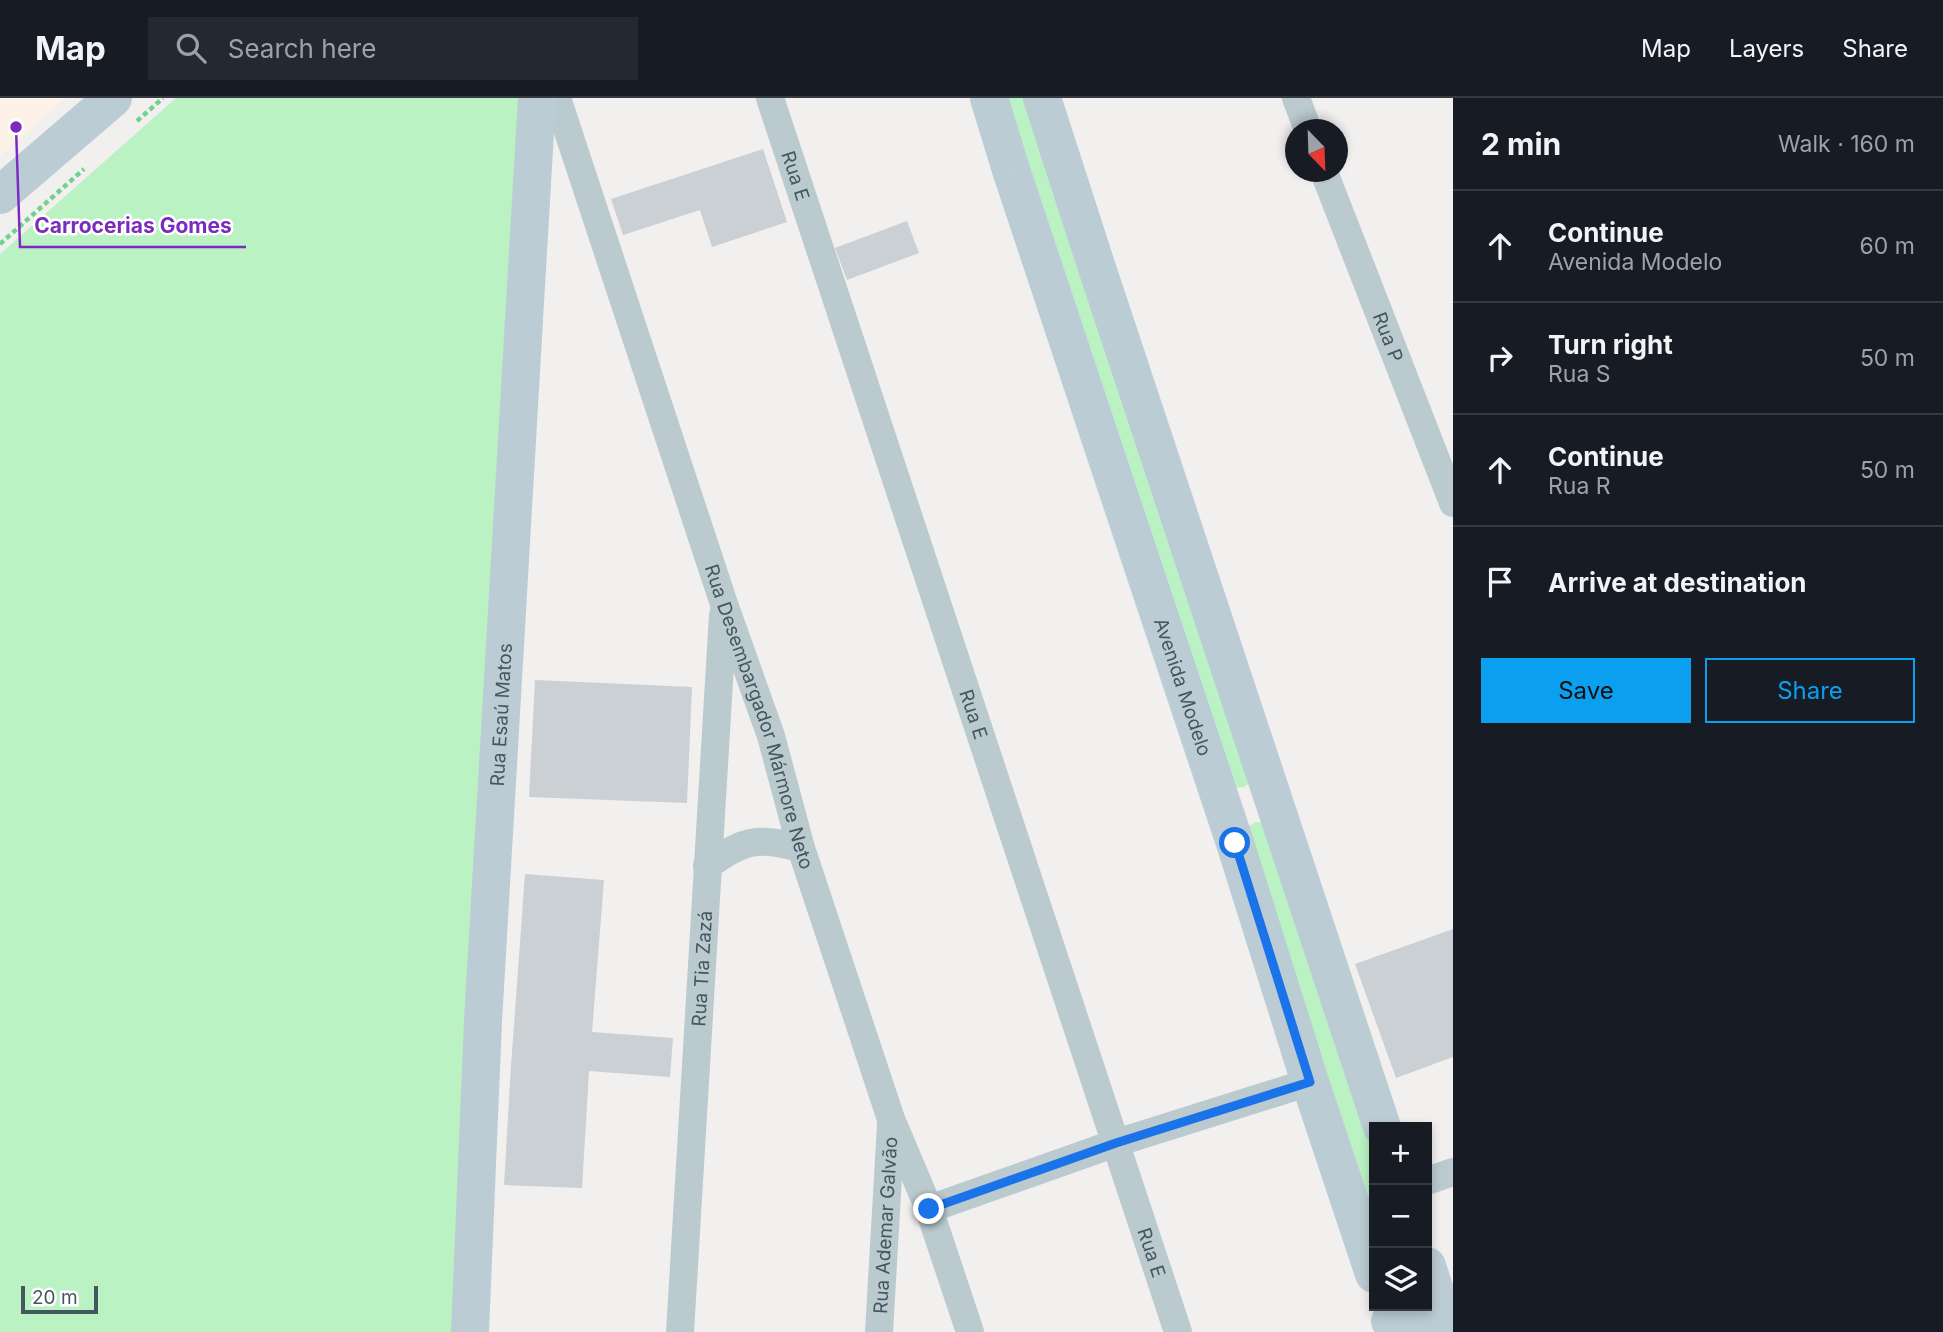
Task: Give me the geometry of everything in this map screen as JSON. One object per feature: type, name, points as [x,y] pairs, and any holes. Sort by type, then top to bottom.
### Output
[{"type":"main road","points":[[0,195],[113,98]]},
{"type":"main road","name":"Rua Esaú Matos","points":[[470,1332],[482,1021],[537,98]]},
{"type":"main road","name":"Avenida Modelo","points":[[989,98],[1233,835],[1310,1082],[1369,1259]]},
{"type":"main road","points":[[1042,98],[1380,1122]]},
{"type":"main road","points":[[1216,786],[1231,798],[1244,798],[1261,786],[1265,770]]},
{"type":"main road","points":[[1233,835],[1237,821],[1249,810],[1265,807],[1279,814]]},
{"type":"main road","points":[[1389,1320],[1418,1326],[1429,1320],[1444,1319],[1432,1282]]},
{"type":"street","name":"Rua Desembargador Mármore Neto","points":[[557,98],[723,604],[771,736],[801,848],[891,1119],[929,1209],[970,1332]]},
{"type":"street","name":"Rua E","points":[[770,98],[1178,1332]]},
{"type":"street","points":[[1296,98],[1304,119]]},
{"type":"street","name":"Rua P","points":[[1328,182],[1453,503]]},
{"type":"street","name":"Rua Tia Zazá","points":[[680,1332],[723,604]]},
{"type":"street","points":[[707,866],[747,842],[771,841],[801,848]]},
{"type":"street","points":[[929,1209],[1116,1143],[1310,1082]]},
{"type":"street","name":"Rua Ademar Galvão","points":[[879,1332],[891,1119]]},
{"type":"street","points":[[1432,1179],[1453,1172]]},
{"type":"shaded area","points":[[0,98],[65,98],[0,156]]},
{"type":"green space","points":[[176,98],[525,98],[461,1332],[0,1332],[0,254]]},
{"type":"green space","points":[[1003,98],[1030,98],[1253,781],[1244,787],[1235,788]]},
{"type":"green space","points":[[1256,822],[1267,823],[1370,1122],[1369,1217],[1247,827]]},
{"type":"building","points":[[763,149],[787,222],[712,247],[700,210],[623,235],[611,199]]},
{"type":"building","points":[[907,221],[919,253],[847,280],[835,248]]},
{"type":"building","points":[[535,680],[692,687],[687,803],[529,797]]},
{"type":"building","points":[[525,874],[604,880],[592,1032],[673,1038],[670,1077],[589,1071],[582,1188],[504,1185]]},
{"type":"building","points":[[1453,929],[1453,1057],[1396,1078],[1355,964]]},
{"type":"place","name":"Carrocerias Gomes","points":[[16,127]]},
{"type":"route","points":[[929,1209],[1116,1143],[1310,1082],[1235,843]]}]
